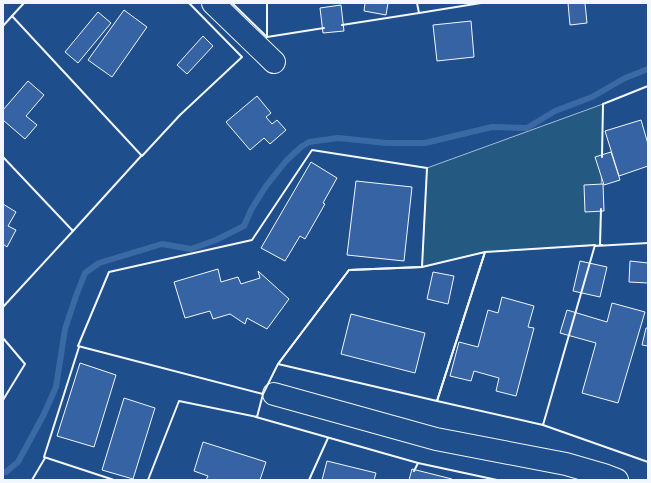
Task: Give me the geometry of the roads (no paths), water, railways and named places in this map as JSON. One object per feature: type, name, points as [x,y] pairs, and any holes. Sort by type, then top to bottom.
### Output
[{"type":"lane","points":[[214,3],[274,62]]},
{"type":"lane","points":[[274,394],[436,439],[566,464],[617,480]]},
{"type":"waterway","points":[[3,472],[6,472],[18,462],[43,416],[56,387],[65,329],[76,296],[85,273],[99,263],[162,244],[191,249],[216,240],[244,226],[251,210],[266,186],[286,161],[301,147],[309,142],[338,138],[387,143],[425,143],[492,127],[527,128],[555,111],[592,97],[625,78],[648,69]]}]
